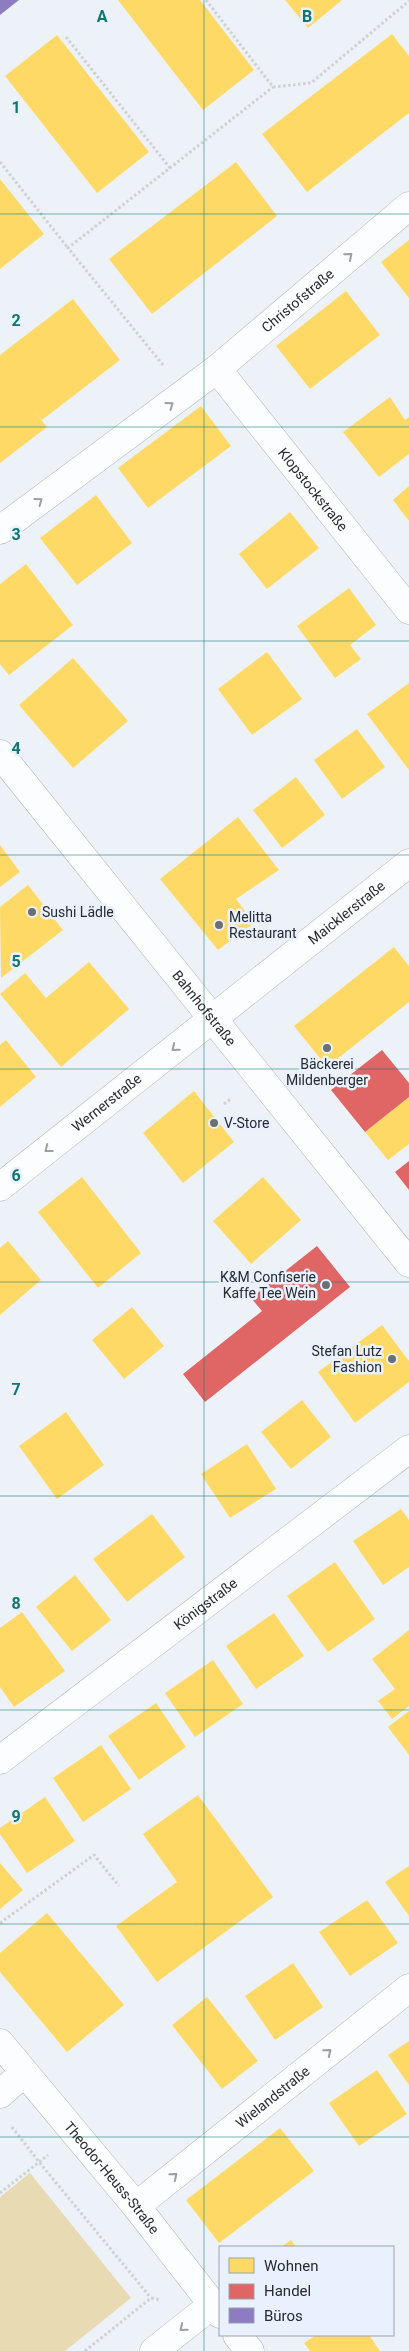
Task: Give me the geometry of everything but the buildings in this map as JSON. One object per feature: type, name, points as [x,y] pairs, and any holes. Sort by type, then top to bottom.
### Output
[{"type":"street","name":"Christofstraße","points":[[0,530],[217,369],[409,206]]},
{"type":"street","name":"Klopstockstraße","points":[[217,369],[409,610]]},
{"type":"street","name":"Bahnhofstraße","points":[[0,754],[409,1263]]},
{"type":"street","name":"Maicklerstraße","points":[[213,1018],[409,863]]},
{"type":"street","name":"Wernerstraße","points":[[0,1187],[213,1018]]},
{"type":"street","name":"Königstraße","points":[[0,1760],[409,1449]]},
{"type":"street","name":"Wielandstraße","points":[[136,2206],[409,1988]]},
{"type":"street","name":"Theodor-Heuss-Straße","points":[[0,2043],[136,2206],[216,2310]]},
{"type":"street","points":[[0,2094],[24,2073]]},
{"type":"street","points":[[154,2351],[216,2310]]},
{"type":"street","points":[[238,2336],[250,2351]]},
{"type":"path","points":[[206,0],[273,87]]},
{"type":"path","points":[[68,248],[273,87],[311,83],[409,1]]},
{"type":"path","points":[[66,37],[170,168]]},
{"type":"path","points":[[0,162],[186,393]]},
{"type":"path","points":[[0,1923],[94,1855],[119,1886]]},
{"type":"path","points":[[11,2125],[39,2162],[152,2298]]},
{"type":"path","points":[[0,2193],[76,2133]]},
{"type":"shaded area","points":[[30,2173],[131,2298],[65,2351],[0,2351],[0,2197]]},
{"type":"place","name":"Sushi Lädle","points":[[32,912]]},
{"type":"place","name":"Melitta Restaurant","points":[[219,925]]},
{"type":"place","name":"Bäckerei Mildenberger","points":[[327,1048]]},
{"type":"place","name":"V-Store","points":[[214,1123]]},
{"type":"place","name":"K&M Confiserie Kaffe Tee Wein","points":[[326,1285]]},
{"type":"place","name":"Stefan Lutz Fashion","points":[[392,1359]]}]
